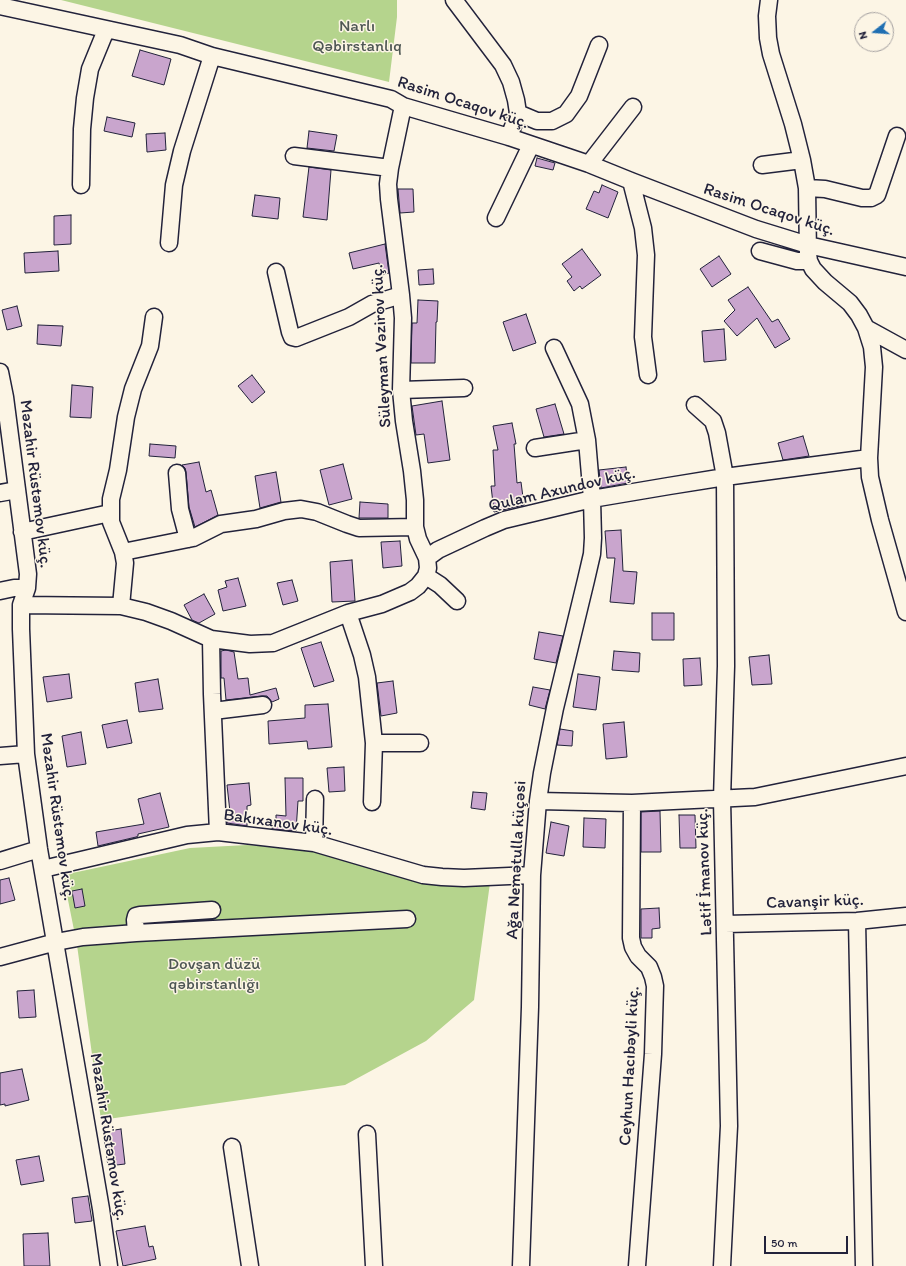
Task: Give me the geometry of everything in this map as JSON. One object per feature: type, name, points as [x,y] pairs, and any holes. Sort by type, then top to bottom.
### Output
[{"type":"street","points":[[454,0],[503,65],[511,82],[518,113],[509,137]]},
{"type":"street","points":[[769,0],[767,16],[768,38],[771,54],[793,124],[807,188],[809,261],[813,269],[825,282],[850,303],[859,315],[866,328],[872,347],[874,367],[869,458],[870,478],[905,604]]},
{"type":"street","name":"Rasim Ocaqov küç.","points":[[0,6],[180,46],[212,56],[391,99],[403,106],[509,137],[589,164],[756,229],[808,245],[906,267]]},
{"type":"street","points":[[81,185],[82,129],[85,98],[90,69],[106,30]]},
{"type":"street","points":[[518,113],[537,121],[552,121],[566,114],[579,96],[600,45]]},
{"type":"street","points":[[169,243],[174,185],[182,151],[212,56]]},
{"type":"street","name":"Süleyman Vəzirov küç.","points":[[403,106],[388,184],[403,318],[401,390],[415,500],[415,527],[418,539],[427,558]]},
{"type":"street","points":[[589,164],[634,107]]},
{"type":"street","points":[[807,188],[824,189],[862,198],[871,198],[877,195],[897,136]]},
{"type":"street","points":[[496,218],[531,145]]},
{"type":"street","points":[[294,156],[390,168]]},
{"type":"street","points":[[762,165],[802,160]]},
{"type":"street","points":[[631,181],[643,228],[646,255],[643,337],[648,375]]},
{"type":"street","points":[[760,252],[797,261],[809,261]]},
{"type":"street","points":[[276,272],[290,332],[292,337],[296,338],[349,317],[372,304],[401,294]]},
{"type":"street","points":[[121,606],[124,563],[123,552],[111,522],[111,499],[118,470],[126,417],[133,389],[150,346],[154,317]]},
{"type":"street","points":[[866,328],[906,350]]},
{"type":"street","name":"Ağa Nemətulla küçəsi","points":[[521,1266],[530,1007],[532,875],[538,801],[555,708],[592,554],[594,538],[587,440],[580,404],[554,348]]},
{"type":"street","name":"Məzahir Rüstəmov küç.","points":[[0,372],[5,397],[28,574],[27,588],[21,605],[21,645],[26,754],[39,849],[101,1209],[109,1266]]},
{"type":"street","points":[[401,390],[464,388]]},
{"type":"street","name":"Lətif İmanov küç.","points":[[695,405],[713,421],[717,433],[725,477],[726,666],[722,799],[729,1126],[722,1266]]},
{"type":"street","points":[[535,448],[587,440]]},
{"type":"street","name":"Qulam Axundov küç.","points":[[427,558],[438,550],[504,520],[592,499],[725,477],[869,458]]},
{"type":"street","points":[[177,473],[180,510],[188,539]]},
{"type":"street","points":[[0,493],[17,490]]},
{"type":"street","points":[[123,552],[193,538],[221,524],[256,519],[284,511],[301,509],[316,512],[359,528],[415,527]]},
{"type":"street","points":[[22,532],[110,513]]},
{"type":"street","points":[[21,605],[121,606],[146,612],[171,621],[211,639],[250,644],[273,643],[348,613],[382,604],[410,592],[418,586],[426,576],[428,568],[427,558]]},
{"type":"street","points":[[426,576],[440,585],[457,601]]},
{"type":"street","points":[[0,591],[14,588],[27,588]]},
{"type":"street","points":[[348,613],[362,655],[367,676],[374,743],[372,802]]},
{"type":"street","points":[[211,639],[218,832]]},
{"type":"street","points":[[213,711],[263,705]]},
{"type":"street","points":[[374,743],[420,743]]},
{"type":"street","points":[[0,756],[26,754]]},
{"type":"street","points":[[538,801],[632,803],[755,797],[906,766]]},
{"type":"street","points":[[314,843],[316,799]]},
{"type":"street","name":"Ceyhun Hacıbəyli küç.","points":[[632,803],[631,938],[633,947],[638,956],[649,968],[655,986],[653,1054],[637,1266]]},
{"type":"street","name":"Bakıxanov küç.","points":[[43,869],[187,835],[218,832],[314,843],[423,875],[464,878],[532,875]]},
{"type":"street","points":[[0,861],[39,849]]},
{"type":"street","points":[[136,933],[136,916],[212,910]]},
{"type":"street","name":"Cavanşir küç.","points":[[725,924],[857,921],[906,916]]},
{"type":"street","points":[[0,957],[56,942],[83,937],[407,919]]},
{"type":"street","points":[[857,921],[864,1266]]},
{"type":"street","points":[[367,1134],[374,1266]]},
{"type":"street","points":[[232,1147],[250,1266]]},
{"type":"green space","name":"Narlı Qəbirstanlıq","points":[[61,0],[397,0],[397,17],[389,82]]},
{"type":"green space","name":"Dovşan düzü qəbirstanlığı","points":[[247,845],[328,851],[490,883],[474,1000],[426,1041],[345,1085],[101,1120],[77,945],[63,875],[190,848]]},
{"type":"building","points":[[140,50],[171,59],[164,85],[132,76]]},
{"type":"building","points":[[107,117],[135,123],[132,137],[104,131]]},
{"type":"building","points":[[309,131],[337,135],[334,151],[307,148]]},
{"type":"building","points":[[165,133],[166,150],[147,152],[146,134]]},
{"type":"building","points":[[537,158],[555,163],[553,170],[535,166]]},
{"type":"building","points":[[309,167],[331,170],[327,220],[303,217]]},
{"type":"building","points":[[602,185],[618,192],[608,218],[586,209],[594,191],[599,193]]},
{"type":"building","points":[[398,189],[413,189],[414,212],[400,213]]},
{"type":"building","points":[[255,195],[280,198],[278,219],[252,216]]},
{"type":"building","points":[[71,215],[71,244],[54,245],[54,216]]},
{"type":"building","points":[[385,244],[389,273],[382,275],[379,263],[353,269],[349,253]]},
{"type":"building","points":[[582,249],[601,275],[582,289],[580,286],[574,291],[567,281],[572,277],[562,264]]},
{"type":"building","points":[[58,251],[59,271],[25,273],[24,253]]},
{"type":"building","points":[[719,256],[731,274],[712,287],[700,269]]},
{"type":"building","points":[[433,269],[434,284],[419,285],[418,270]]},
{"type":"building","points":[[748,287],[772,322],[778,319],[790,339],[775,348],[757,318],[737,336],[724,321],[735,310],[728,300]]},
{"type":"building","points":[[418,300],[438,301],[435,363],[411,363],[412,323],[417,323]]},
{"type":"building","points":[[17,306],[22,326],[7,330],[2,310]]},
{"type":"building","points":[[526,314],[536,343],[513,351],[503,322]]},
{"type":"building","points":[[38,325],[63,326],[61,346],[37,344]]},
{"type":"building","points":[[724,329],[726,360],[704,362],[702,331]]},
{"type":"building","points":[[252,375],[265,392],[252,403],[238,386]]},
{"type":"building","points":[[72,385],[93,387],[91,418],[70,417]]},
{"type":"building","points":[[442,401],[450,460],[428,463],[424,434],[416,435],[412,406]]},
{"type":"building","points":[[555,404],[564,434],[544,437],[536,409]]},
{"type":"building","points":[[512,423],[516,444],[514,444],[517,483],[521,482],[524,505],[494,512],[491,486],[495,486],[493,450],[498,450],[493,426]]},
{"type":"building","points":[[803,436],[809,456],[783,460],[778,443]]},
{"type":"building","points":[[150,444],[176,446],[175,458],[149,456]]},
{"type":"building","points":[[199,462],[206,492],[211,490],[218,515],[195,527],[189,507],[186,472],[182,465]]},
{"type":"building","points":[[343,464],[352,499],[329,505],[320,470]]},
{"type":"building","points":[[626,467],[628,483],[601,488],[599,470]]},
{"type":"building","points":[[276,472],[281,502],[260,508],[255,476]]},
{"type":"building","points":[[360,502],[388,504],[388,518],[359,518]]},
{"type":"building","points":[[621,530],[623,571],[637,572],[634,604],[610,602],[615,558],[607,558],[605,531]]},
{"type":"building","points":[[400,541],[402,566],[383,568],[381,542]]},
{"type":"building","points":[[352,560],[355,601],[332,602],[330,562]]},
{"type":"building","points":[[238,578],[246,606],[223,611],[218,590],[227,587],[225,581]]},
{"type":"building","points":[[292,580],[298,601],[283,605],[277,583]]},
{"type":"building","points":[[204,594],[215,614],[199,623],[192,620],[184,605]]},
{"type":"building","points":[[652,613],[674,613],[674,640],[652,640]]},
{"type":"building","points":[[539,632],[563,636],[556,663],[534,659]]},
{"type":"building","points":[[321,642],[334,681],[314,687],[301,648]]},
{"type":"building","points":[[226,650],[234,652],[238,679],[248,678],[250,695],[276,688],[279,699],[272,702],[267,696],[262,696],[226,700],[224,678],[221,678],[221,651]]},
{"type":"building","points":[[614,651],[640,653],[639,672],[612,670]]},
{"type":"building","points":[[769,655],[772,684],[752,685],[749,657]]},
{"type":"building","points":[[700,658],[702,685],[684,686],[683,659]]},
{"type":"building","points":[[69,674],[72,698],[47,702],[43,677]]},
{"type":"building","points":[[578,674],[600,677],[596,710],[573,707]]},
{"type":"building","points":[[158,679],[163,709],[139,712],[135,683]]},
{"type":"building","points":[[393,681],[397,713],[381,716],[377,683]]},
{"type":"building","points":[[533,687],[550,690],[545,709],[529,705]]},
{"type":"building","points":[[328,704],[332,747],[308,749],[307,741],[269,744],[268,721],[305,718],[305,705]]},
{"type":"building","points":[[127,720],[132,743],[107,748],[102,725]]},
{"type":"building","points":[[624,722],[627,757],[606,759],[603,724]]},
{"type":"building","points":[[560,729],[573,731],[572,746],[557,745]]},
{"type":"building","points":[[81,732],[86,764],[67,767],[62,736]]},
{"type":"building","points":[[344,767],[345,791],[329,792],[327,768]]},
{"type":"building","points":[[285,778],[303,778],[303,801],[298,801],[296,831],[272,829],[273,822],[276,823],[276,815],[286,816]]},
{"type":"building","points":[[249,783],[251,805],[247,806],[247,826],[227,823],[227,812],[230,812],[227,785]]},
{"type":"building","points":[[473,792],[487,793],[485,810],[471,808]]},
{"type":"building","points":[[160,793],[169,827],[138,834],[136,837],[98,846],[96,832],[144,824],[138,799]]},
{"type":"building","points":[[660,811],[661,852],[641,852],[641,812]]},
{"type":"building","points":[[679,815],[695,815],[696,848],[680,848]]},
{"type":"building","points":[[584,818],[606,819],[605,848],[583,847]]},
{"type":"building","points":[[551,822],[569,826],[564,856],[546,853]]},
{"type":"building","points":[[9,878],[15,900],[0,904],[0,880]]},
{"type":"building","points":[[82,889],[85,906],[75,908],[72,891]]},
{"type":"building","points":[[659,908],[660,928],[652,929],[652,938],[641,938],[641,909]]},
{"type":"building","points":[[34,990],[36,1017],[19,1018],[17,991]]},
{"type":"building","points":[[22,1069],[29,1100],[5,1106],[5,1104],[0,1105],[0,1073]]},
{"type":"building","points":[[121,1129],[125,1164],[108,1166],[103,1132]]},
{"type":"building","points":[[39,1156],[44,1181],[21,1185],[16,1160]]},
{"type":"building","points":[[88,1196],[92,1221],[75,1223],[72,1198]]},
{"type":"building","points":[[145,1226],[149,1247],[153,1246],[156,1259],[123,1266],[116,1231]]},
{"type":"building","points":[[48,1233],[50,1266],[24,1266],[23,1234]]}]
